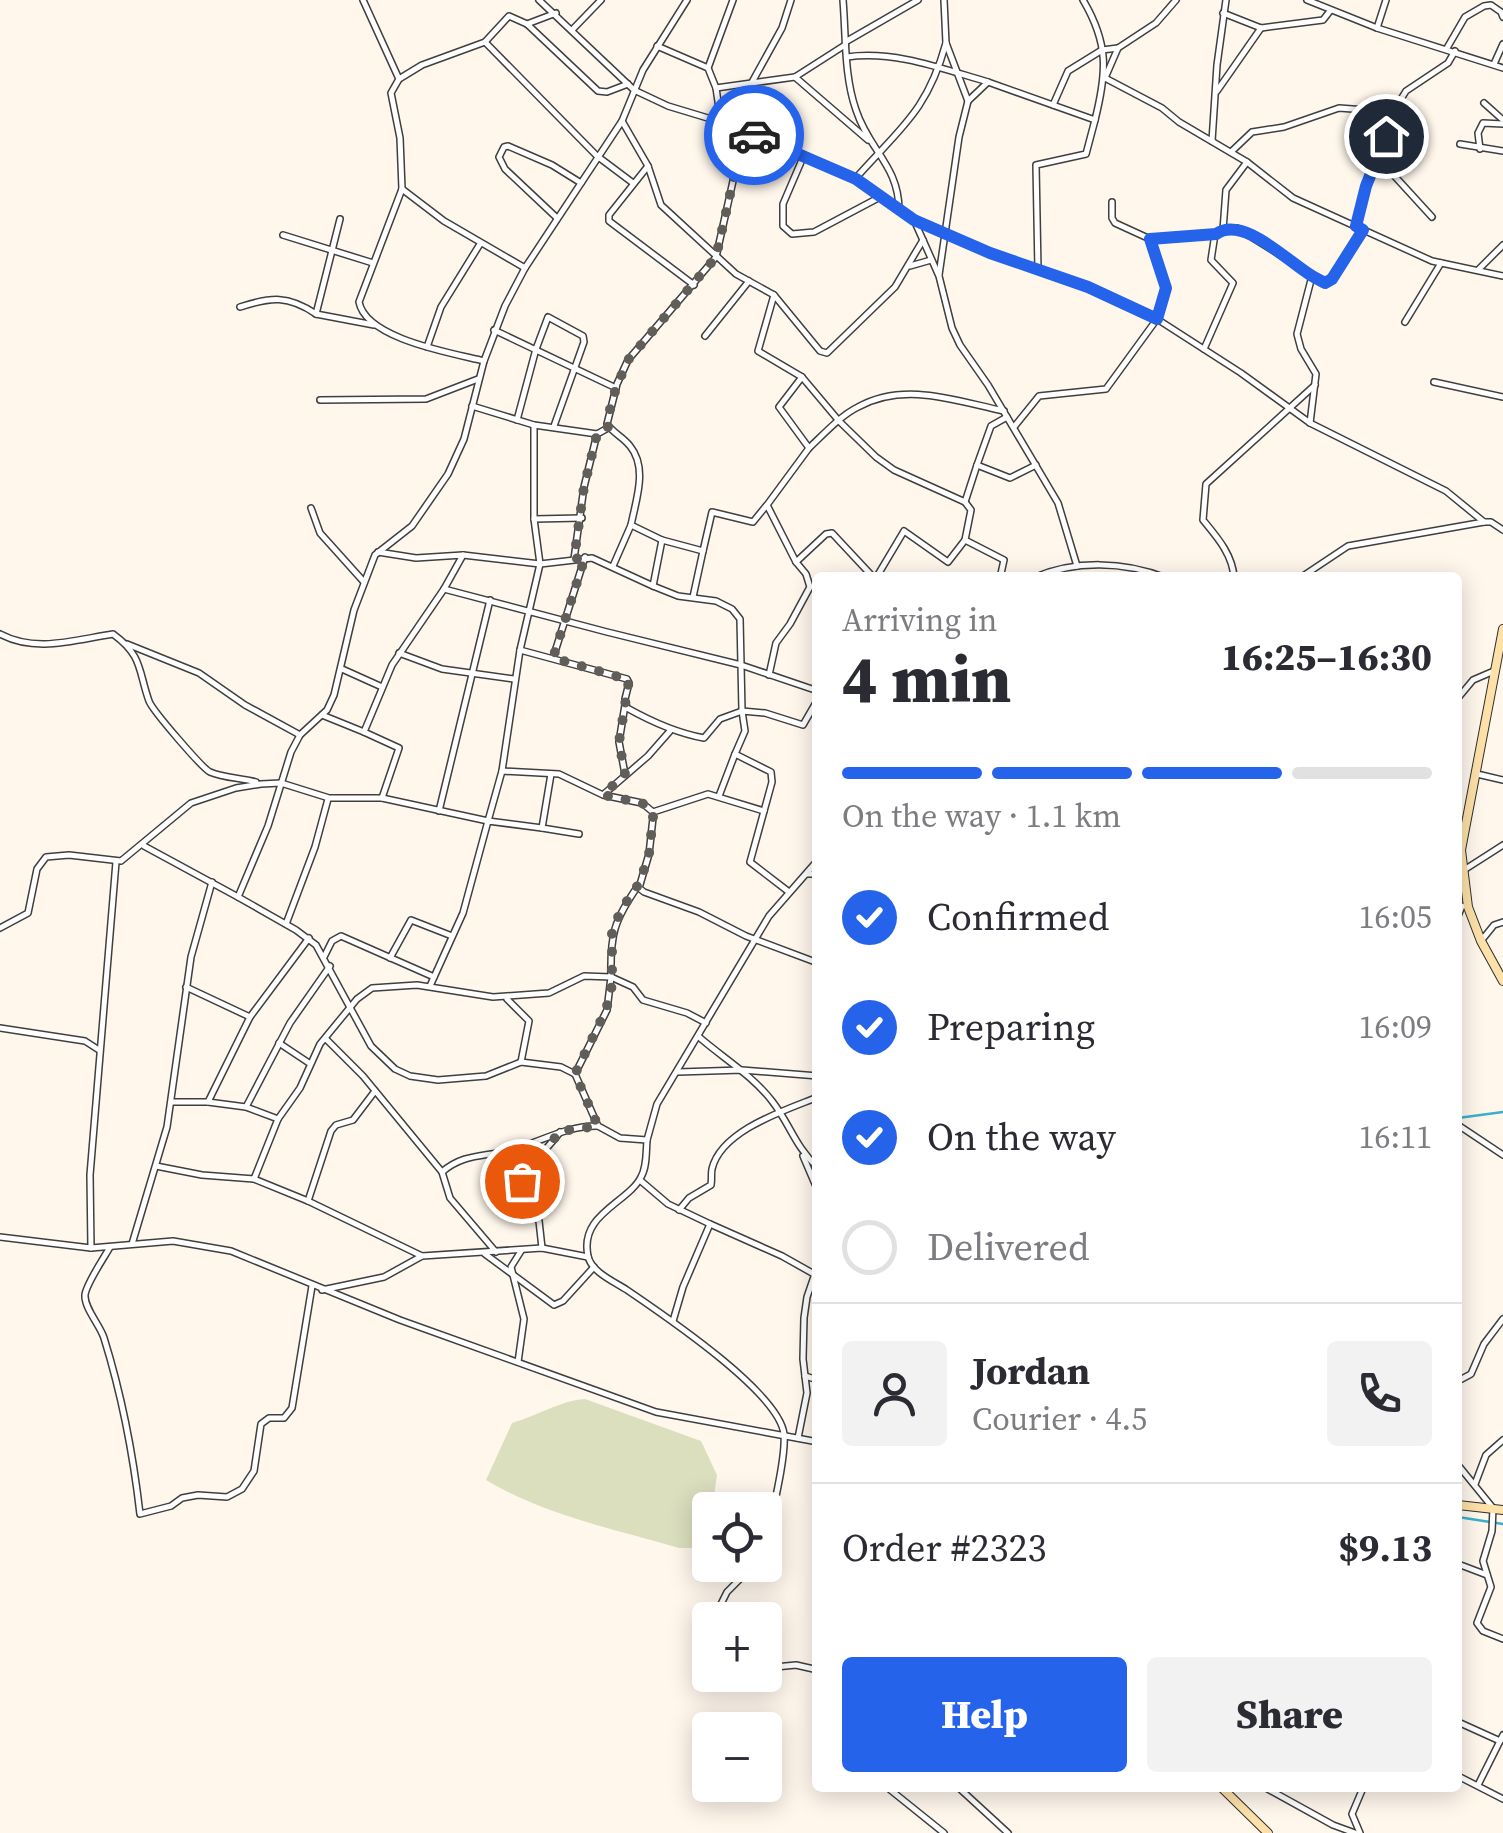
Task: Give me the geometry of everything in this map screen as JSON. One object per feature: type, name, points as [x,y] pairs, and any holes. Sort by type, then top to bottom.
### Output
[{"type":"street","points":[[363,0],[400,78]]},
{"type":"street","points":[[539,0],[634,90],[683,112],[721,122],[804,155],[856,179],[914,220],[1088,287],[1157,319],[1310,423],[1446,491],[1484,522]]},
{"type":"street","points":[[572,30],[602,0]]},
{"type":"street","points":[[238,897],[268,826],[286,763],[300,735],[322,715],[334,695],[349,628],[378,552],[412,526],[439,489],[460,449],[494,330],[524,268],[622,121],[657,46],[687,0]]},
{"type":"street","points":[[721,122],[716,88],[708,68],[733,0]]},
{"type":"street","points":[[751,84],[782,28],[791,0]]},
{"type":"street","points":[[843,0],[854,107],[871,142]]},
{"type":"street","points":[[716,88],[794,77],[918,0]]},
{"type":"street","points":[[856,179],[915,116],[940,68],[946,43],[944,0]]},
{"type":"street","points":[[1083,0],[1096,22],[1105,78]]},
{"type":"street","points":[[1053,105],[1068,71],[1102,50],[1118,48],[1156,23],[1176,0]]},
{"type":"street","points":[[1212,142],[1226,0]]},
{"type":"street","points":[[1306,0],[1377,28],[1503,68]]},
{"type":"street","points":[[1377,28],[1386,0]]},
{"type":"street","points":[[1447,48],[1470,12],[1491,6],[1503,17]]},
{"type":"street","points":[[1223,13],[1261,28],[1323,20],[1330,11]]},
{"type":"street","points":[[527,24],[556,13]]},
{"type":"street","points":[[374,325],[358,302],[402,188],[400,138],[392,93],[400,78],[485,42],[505,17],[514,16],[598,91],[607,92],[628,84]]},
{"type":"street","points":[[1214,94],[1261,28]]},
{"type":"street","points":[[485,42],[597,156],[633,184]]},
{"type":"street","points":[[939,276],[968,101],[946,43]]},
{"type":"street","points":[[845,44],[864,55]]},
{"type":"street","points":[[1494,64],[1503,44]]},
{"type":"street","points":[[657,46],[708,68]]},
{"type":"street","points":[[1038,270],[1036,166],[1086,154],[1105,78],[1118,48]]},
{"type":"street","points":[[838,51],[846,57],[864,55],[940,68],[1094,120]]},
{"type":"street","points":[[1112,202],[1115,223],[1150,239],[1244,230],[1325,283],[1332,279],[1360,228],[1368,180],[1379,159],[1393,112],[1406,90],[1442,68],[1455,51]]},
{"type":"street","points":[[794,77],[879,152],[897,183],[899,210]]},
{"type":"street","points":[[1105,78],[1162,108],[1247,162],[1293,198],[1442,263],[1503,276]]},
{"type":"street","points":[[968,101],[988,82]]},
{"type":"street","points":[[1484,103],[1503,122]]},
{"type":"street","points":[[1231,152],[1248,134],[1284,127],[1339,108],[1393,112]]},
{"type":"street","points":[[622,121],[648,166],[661,205],[716,257],[774,295],[820,351],[827,353],[872,311],[910,266],[923,240]]},
{"type":"street","points":[[1480,149],[1478,133],[1483,122],[1503,122]]},
{"type":"street","points":[[613,566],[631,525],[640,484],[638,460],[629,444],[608,428],[616,388],[642,340],[716,257],[744,132]]},
{"type":"street","points":[[1460,144],[1503,152]]},
{"type":"street","points":[[557,218],[505,169],[499,157],[501,152],[508,146],[522,151],[581,183]]},
{"type":"street","points":[[804,155],[781,217],[783,226],[792,234],[814,232],[882,196]]},
{"type":"street","points":[[1379,159],[1432,218]]},
{"type":"street","points":[[1222,230],[1226,190],[1247,162]]},
{"type":"street","points":[[648,166],[610,216],[611,226],[694,285]]},
{"type":"street","points":[[1368,180],[1390,173]]},
{"type":"street","points":[[402,188],[480,244],[524,268]]},
{"type":"street","points":[[316,314],[340,219]]},
{"type":"street","points":[[914,220],[939,276],[960,345],[1058,503],[1077,566]]},
{"type":"street","points":[[1204,348],[1233,283],[1211,260],[1216,234]]},
{"type":"street","points":[[282,235],[373,264]]},
{"type":"street","points":[[1014,427],[1039,396],[1106,389],[1157,319],[1166,288],[1150,239]]},
{"type":"street","points":[[427,347],[441,306],[480,244]]},
{"type":"street","points":[[1479,269],[1503,245]]},
{"type":"street","points":[[910,266],[932,260]]},
{"type":"street","points":[[1405,322],[1442,263]]},
{"type":"street","points":[[1310,423],[1314,368],[1301,349],[1297,334],[1312,276]]},
{"type":"street","points":[[704,336],[749,281]]},
{"type":"street","points":[[774,295],[758,351],[802,376],[838,422],[894,470],[966,502],[972,510],[965,540],[948,562],[904,530],[878,572]]},
{"type":"street","points":[[240,307],[280,297],[294,300],[316,314],[374,325],[427,347],[484,361]]},
{"type":"street","points":[[518,420],[548,317],[583,336],[584,342],[554,426]]},
{"type":"street","points":[[494,330],[616,388]]},
{"type":"street","points":[[802,376],[779,407],[810,448]]},
{"type":"street","points":[[320,400],[426,400],[480,378]]},
{"type":"street","points":[[1434,382],[1503,397]]},
{"type":"street","points":[[1234,572],[1220,540],[1203,520],[1206,484],[1315,386]]},
{"type":"street","points":[[692,598],[712,512],[753,522],[810,448],[856,407],[910,392],[1006,414]]},
{"type":"street","points":[[472,406],[534,425],[597,434],[608,428]]},
{"type":"street","points":[[966,502],[991,426],[1006,414]]},
{"type":"street","points":[[430,986],[463,913],[502,771],[514,680],[540,564],[534,519],[534,425]]},
{"type":"street","points":[[574,559],[584,487],[597,434]]},
{"type":"street","points":[[977,464],[1010,478],[1036,465]]},
{"type":"street","points":[[767,505],[810,587],[777,640],[768,675]]},
{"type":"street","points":[[311,508],[320,533],[364,582]]},
{"type":"street","points":[[534,519],[582,518]]},
{"type":"street","points":[[1309,572],[1348,546],[1484,522],[1503,530]]},
{"type":"street","points":[[631,525],[662,540],[703,551]]},
{"type":"street","points":[[796,562],[832,533],[868,572]]},
{"type":"street","points":[[653,586],[662,540]]},
{"type":"street","points":[[965,540],[1004,560],[1001,572]]},
{"type":"street","points":[[378,552],[416,558],[463,555],[540,564],[585,557],[653,586],[724,604],[737,613],[741,624],[745,731],[719,796]]},
{"type":"street","points":[[364,732],[399,653],[463,555]]},
{"type":"street","points":[[553,658],[585,557]]},
{"type":"street","points":[[1053,572],[1077,566],[1135,566],[1150,572]]},
{"type":"street","points":[[1067,568],[1070,572]]},
{"type":"street","points":[[444,589],[741,666],[812,689]]},
{"type":"street","points":[[439,811],[490,600]]},
{"type":"street","points":[[1462,835],[1503,633]]},
{"type":"street","points":[[0,634],[25,644],[112,634],[199,673],[245,705],[300,735]]},
{"type":"street","points":[[127,644],[140,666],[153,710],[205,769],[261,784]]},
{"type":"street","points":[[520,650],[627,678],[619,742],[625,774]]},
{"type":"street","points":[[399,653],[435,667],[514,680]]},
{"type":"street","points":[[342,669],[382,686]]},
{"type":"street","points":[[1462,693],[1473,680],[1494,670]]},
{"type":"street","points":[[1491,684],[1503,693]]},
{"type":"street","points":[[625,705],[670,731],[704,738],[720,719],[742,710],[803,725],[812,709]]},
{"type":"street","points":[[322,715],[399,748],[382,798]]},
{"type":"street","points":[[603,795],[670,731]]},
{"type":"street","points":[[735,754],[771,772],[750,862],[789,892]]},
{"type":"street","points":[[502,771],[566,777],[603,795],[642,803],[653,812],[701,794],[764,811]]},
{"type":"street","points":[[542,828],[551,774]]},
{"type":"street","points":[[1474,774],[1503,780]]},
{"type":"street","points":[[0,928],[28,913],[36,869],[46,858],[69,855],[116,862],[127,858],[192,803],[236,788],[280,783],[328,798],[382,798],[488,821],[579,834]]},
{"type":"street","points":[[286,924],[315,848],[328,798]]},
{"type":"street","points":[[653,812],[649,854],[639,888],[812,961]]},
{"type":"street","points":[[143,845],[310,938],[330,966],[378,1056],[410,1076],[438,1080],[478,1078],[521,1062],[561,1067],[575,1074],[598,1126]]},
{"type":"street","points":[[1463,870],[1503,845]]},
{"type":"street","points":[[92,1248],[90,1175],[116,862]]},
{"type":"street","points":[[1462,865],[1462,906],[1503,981]]},
{"type":"street","points":[[777,1492],[784,1435],[767,1403],[673,1321],[594,1267],[588,1257],[588,1237],[597,1220],[640,1180],[656,1104],[775,907],[812,868]]},
{"type":"street","points":[[807,874],[812,874]]},
{"type":"street","points":[[132,1244],[172,1102],[186,987],[212,882]]},
{"type":"street","points":[[575,1074],[606,1010],[612,977],[612,932],[640,882]]},
{"type":"street","points":[[390,958],[412,920],[452,936]]},
{"type":"street","points":[[1481,941],[1494,925],[1503,922]]},
{"type":"street","points":[[324,956],[332,941],[341,936],[434,977]]},
{"type":"street","points":[[208,1102],[250,1017],[310,938]]},
{"type":"street","points":[[246,1107],[279,1043],[330,966]]},
{"type":"street","points":[[254,1180],[278,1119],[300,1088],[309,1063],[351,1006],[372,988],[430,986],[483,997],[505,997],[550,993],[584,976],[612,977],[633,987],[642,1000],[686,1013],[706,1024]]},
{"type":"street","points":[[186,987],[250,1017]]},
{"type":"street","points":[[505,997],[528,1018],[521,1062]]},
{"type":"street","points":[[0,1028],[85,1041],[99,1050]]},
{"type":"street","points":[[699,1037],[742,1070],[780,1111],[812,1176]]},
{"type":"street","points":[[325,1038],[339,1049],[442,1172],[450,1198],[496,1252]]},
{"type":"street","points":[[279,1043],[309,1063]]},
{"type":"street","points":[[678,1072],[742,1070],[812,1076]]},
{"type":"street","points":[[308,1201],[331,1131],[352,1120],[375,1091]]},
{"type":"street","points":[[679,1210],[710,1185],[712,1168],[730,1143],[750,1126],[812,1100]]},
{"type":"street","points":[[172,1102],[246,1107],[278,1119]]},
{"type":"street","points":[[442,1172],[462,1158],[509,1150],[561,1131],[598,1126],[620,1138],[647,1140]]},
{"type":"street","points":[[1462,1127],[1503,1156]]},
{"type":"street","points":[[542,1248],[539,1221],[521,1202],[522,1181],[561,1131]]},
{"type":"street","points":[[802,1153],[812,1162]]},
{"type":"street","points":[[156,1166],[202,1176],[254,1180],[308,1201],[422,1256]]},
{"type":"street","points":[[640,1180],[679,1210],[812,1273]]},
{"type":"street","points":[[673,1321],[682,1287],[710,1224]]},
{"type":"street","points":[[0,1237],[92,1248],[173,1240],[231,1251],[322,1290],[656,1412],[812,1441]]},
{"type":"street","points":[[110,1247],[84,1296],[101,1328],[120,1390],[140,1514],[171,1506],[182,1498],[227,1497],[242,1490],[254,1471],[261,1424],[269,1418],[284,1418],[292,1408],[312,1286]]},
{"type":"street","points":[[322,1290],[384,1277],[422,1256],[542,1248],[588,1257]]},
{"type":"street","points":[[482,1252],[550,1304],[557,1305],[594,1267]]},
{"type":"street","points":[[518,1362],[524,1319],[511,1267],[521,1252]]},
{"type":"street","points":[[798,1438],[806,1402],[804,1318],[812,1283]]},
{"type":"street","points":[[1462,1380],[1471,1374],[1484,1344],[1503,1319]]},
{"type":"street","points":[[804,1376],[812,1378]]},
{"type":"street","points":[[1475,1484],[1486,1455],[1503,1440]]},
{"type":"street","points":[[1462,1469],[1498,1509]]},
{"type":"street","points":[[1462,1505],[1498,1509]]},
{"type":"street","points":[[1498,1509],[1483,1562],[1491,1588],[1478,1628],[1503,1640]]},
{"type":"street","points":[[1462,1566],[1487,1575]]},
{"type":"street","points":[[722,1602],[737,1582]]},
{"type":"street","points":[[782,1666],[812,1669]]},
{"type":"street","points":[[1462,1724],[1502,1740],[1478,1786]]},
{"type":"street","points":[[1462,1778],[1503,1799]]},
{"type":"street","points":[[893,1792],[944,1833]]},
{"type":"street","points":[[963,1792],[1008,1833]]},
{"type":"street","points":[[1226,1792],[1268,1833]]},
{"type":"street","points":[[1273,1792],[1333,1825],[1357,1833]]},
{"type":"street","points":[[1357,1833],[1352,1814],[1361,1792]]},
{"type":"green space","points":[[585,1399],[701,1441],[717,1475],[715,1492],[692,1492],[692,1548],[679,1548],[580,1520],[531,1503],[486,1480],[512,1423]]},
{"type":"waterway","points":[[1462,1117],[1503,1112]]},
{"type":"waterway","points":[[1462,1518],[1503,1524]]},
{"type":"way so far","points":[[522,1181],[561,1131],[598,1126],[575,1074],[606,1010],[612,985],[612,932],[640,882],[649,854],[653,818],[647,805],[603,795],[625,774],[619,742],[629,680],[553,658],[585,557],[574,559],[584,487],[597,434],[608,428],[616,388],[628,360],[716,257],[744,132],[754,135]]},
{"type":"route","points":[[754,135],[856,179],[914,220],[990,253],[1088,287],[1157,319],[1166,288],[1150,239],[1216,234],[1237,228],[1298,268],[1329,282],[1363,230],[1356,226],[1366,186],[1386,136]]}]
